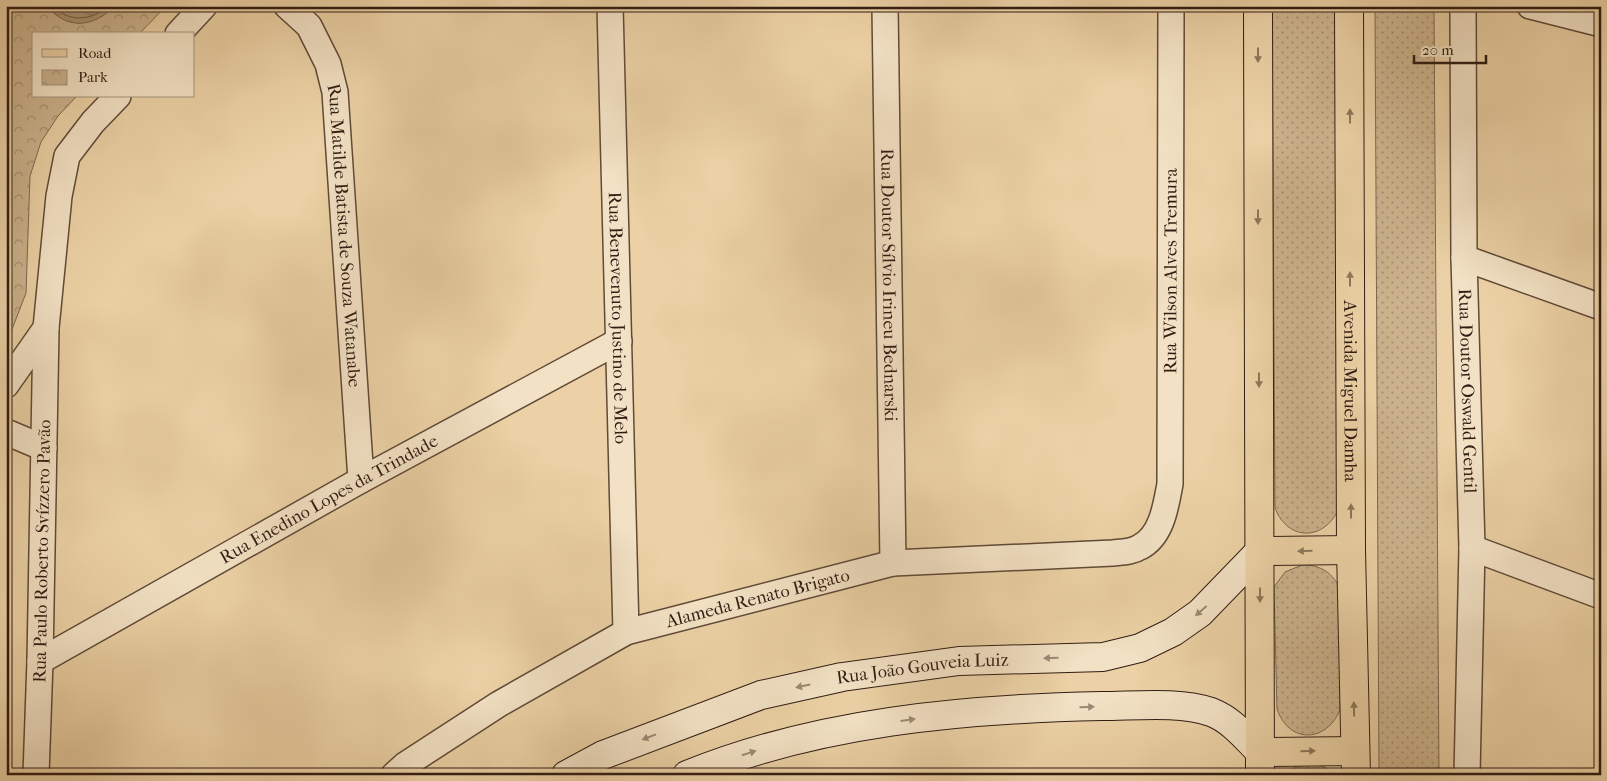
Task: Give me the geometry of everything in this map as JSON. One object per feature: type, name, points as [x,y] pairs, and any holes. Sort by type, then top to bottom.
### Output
[{"type":"main road","points":[[1258,6],[1260,763],[1356,763]]},
{"type":"main road","name":"Avenida Miguel Damha","points":[[1349,6],[1351,550],[1356,763]]},
{"type":"main road","points":[[1260,551],[1351,550]]},
{"type":"street","points":[[180,32],[204,6]]},
{"type":"street","name":"Rua Matilde Batista de Souza Watanabe","points":[[286,6],[309,26],[328,64],[336,92],[361,480]]},
{"type":"street","name":"Rua Benevenuto Justino de Melo","points":[[610,6],[626,632]]},
{"type":"street","name":"Rua Doutor Sílvio Irineu Bednarski","points":[[885,6],[893,563]]},
{"type":"street","name":"Rua Wilson Alves Tremura","points":[[1155,534],[1165,510],[1170,484],[1171,6]]},
{"type":"street","name":"Rua Doutor Oswald Gentil","points":[[1463,6],[1464,258],[1472,548],[1467,775]]},
{"type":"street","points":[[1530,6],[1601,24]]},
{"type":"street","name":"Rua Paulo Roberto Svízzero Pavão","points":[[36,775],[46,328],[59,196],[67,156],[93,122],[116,98]]},
{"type":"street","points":[[1464,258],[1601,307]]},
{"type":"street","points":[[6,385],[46,328]]},
{"type":"street","name":"Rua Enedino Lopes da Trindade","points":[[40,661],[361,480],[619,341]]},
{"type":"street","points":[[6,432],[44,448]]},
{"type":"street","name":"Alameda Renato Brigato","points":[[394,775],[405,765],[499,704],[626,632],[893,563],[1113,553],[1141,547],[1155,534]]},
{"type":"street","points":[[1472,548],[1601,596]]},
{"type":"street","name":"Rua João Gouveia Luiz","points":[[566,775],[603,755],[761,695],[779,691],[842,678],[959,661],[1103,657],[1140,648],[1173,632],[1200,613],[1260,551]]},
{"type":"street","points":[[687,775],[712,764],[781,742],[854,727],[966,712],[1056,707],[1178,706],[1210,712],[1224,718],[1236,727],[1260,763]]},
{"type":"green space","points":[[6,6],[166,6],[141,32],[32,32],[32,98],[75,98],[58,116],[41,142],[30,176],[26,293],[6,345]]},
{"type":"green space","points":[[1272,6],[1337,6],[1339,508],[1333,519],[1325,527],[1307,533],[1297,532],[1289,527],[1281,519],[1275,508]]},
{"type":"green space","points":[[1375,6],[1434,6],[1439,775],[1379,775]]},
{"type":"green space","points":[[1302,565],[1314,566],[1324,570],[1332,576],[1339,586],[1340,710],[1334,721],[1326,729],[1308,735],[1290,729],[1277,709],[1274,587],[1285,572]]},
{"type":"green space","points":[[1306,764],[1322,766],[1335,775],[1284,775],[1296,766]]},
{"type":"water","points":[[46,6],[115,6],[98,19],[80,23],[63,19]]}]
